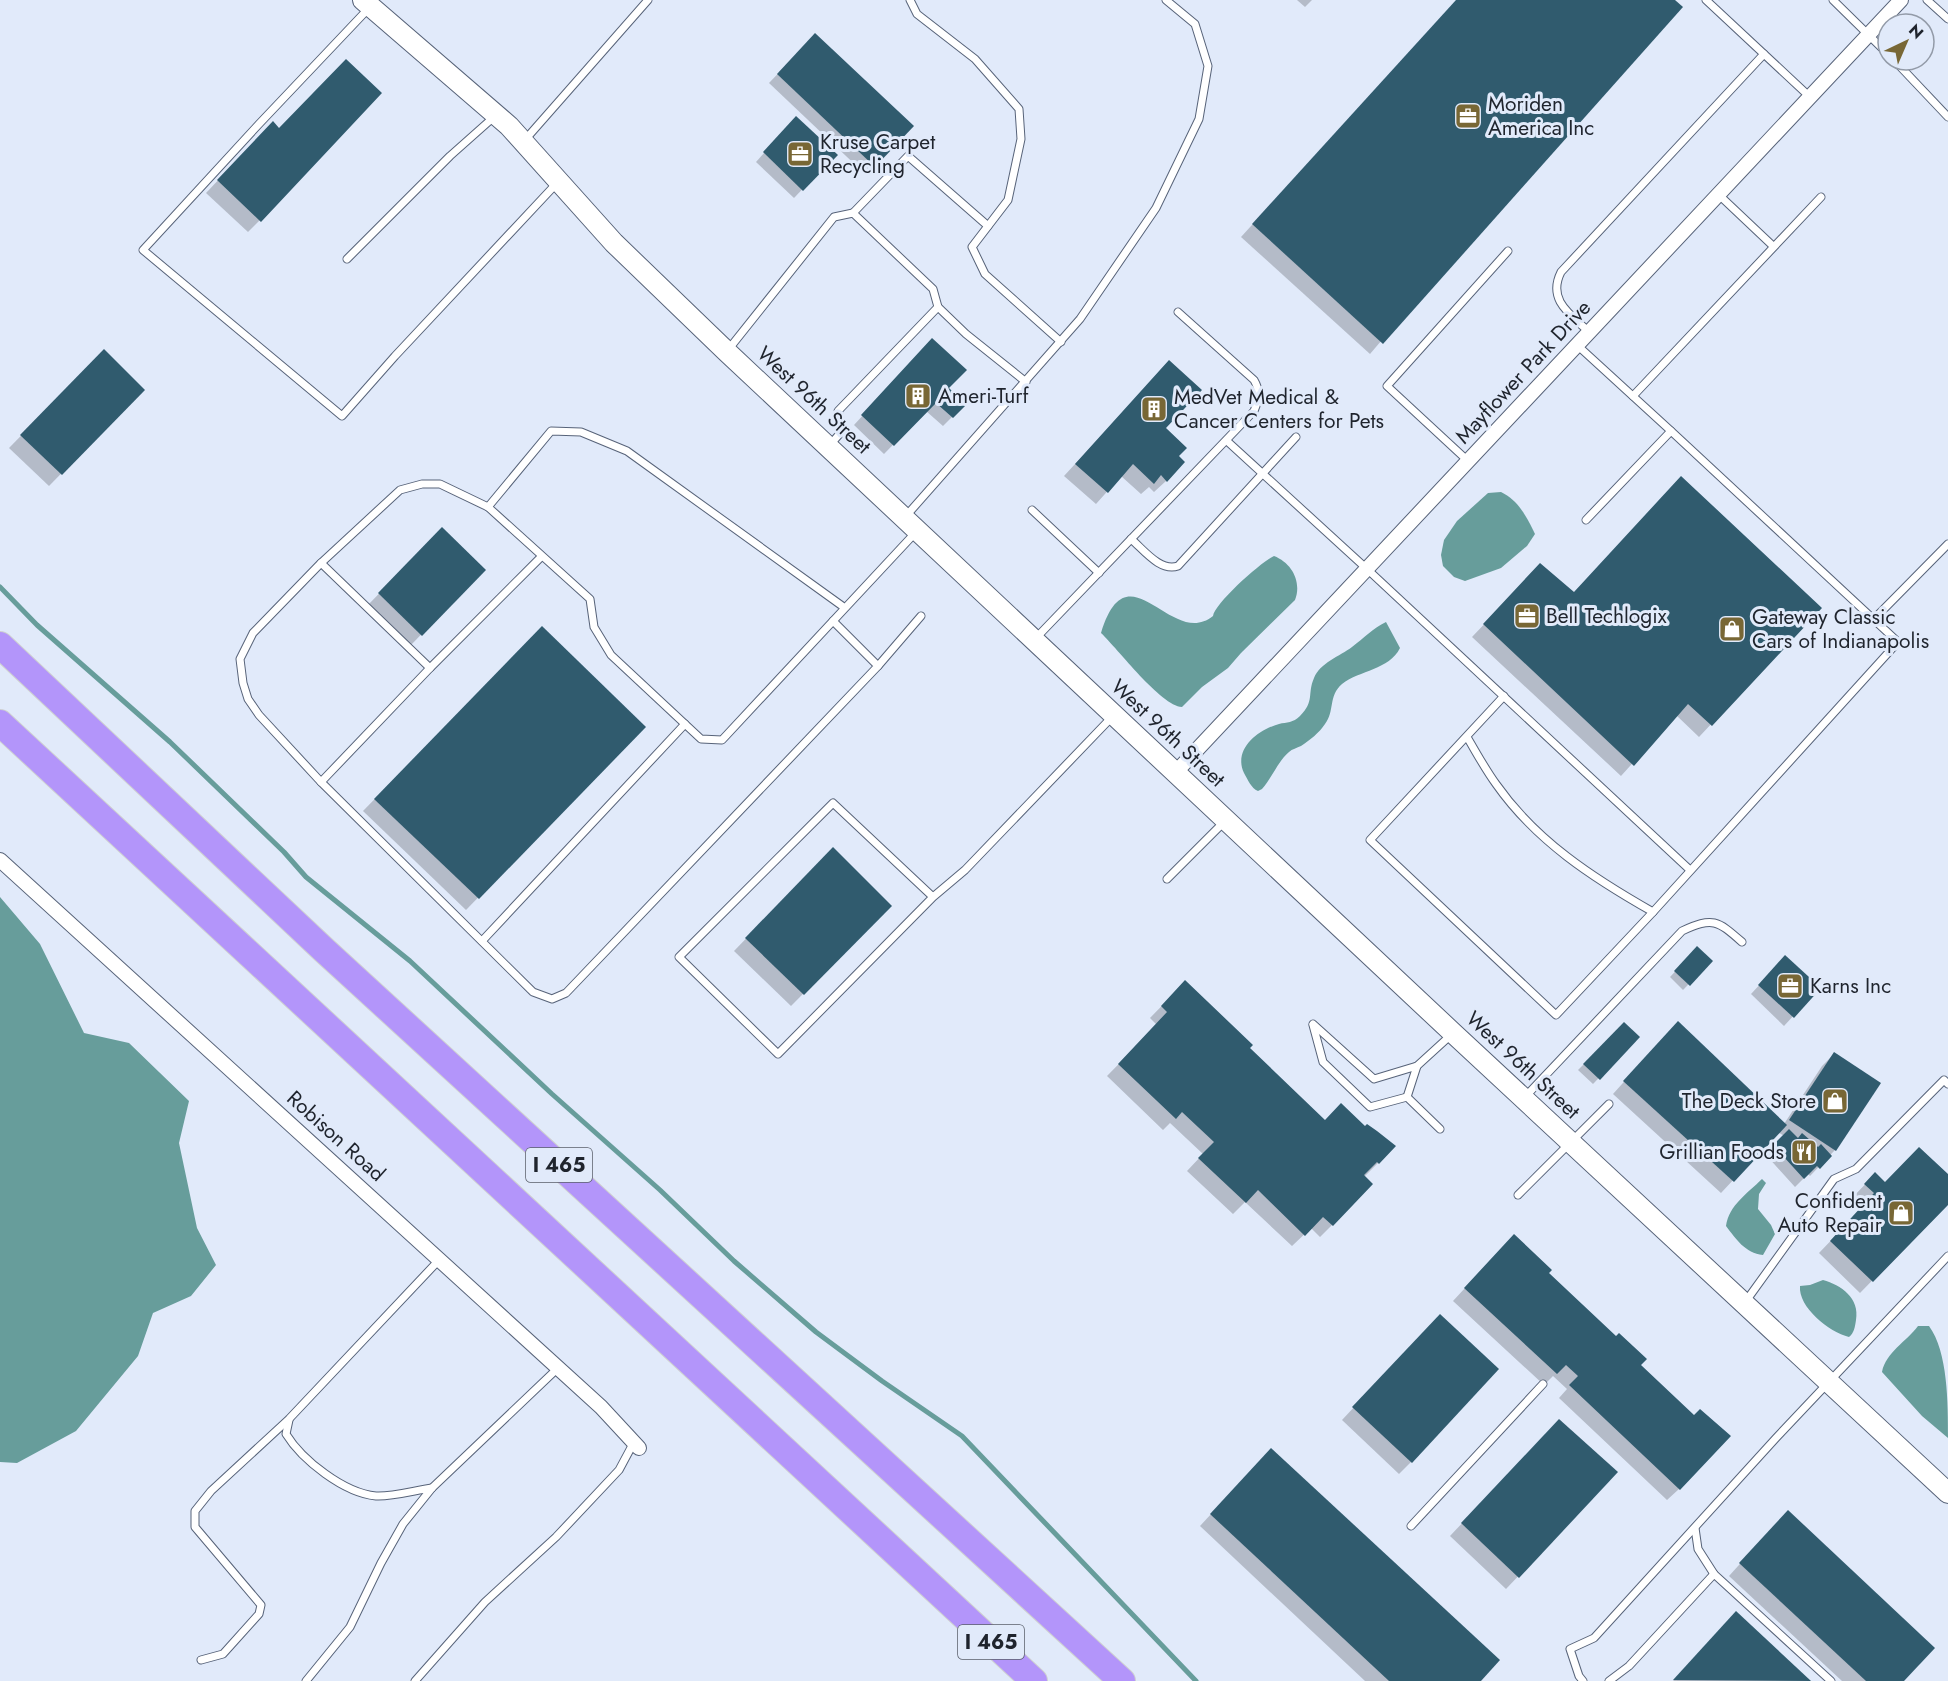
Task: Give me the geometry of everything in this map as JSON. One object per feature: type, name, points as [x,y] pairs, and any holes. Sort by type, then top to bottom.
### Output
[{"type":"highway","name":"I 465","points":[[0,645],[333,958],[1124,1681]]},
{"type":"highway","name":"I 465","points":[[0,723],[1034,1681]]},
{"type":"highway","points":[[948,1602],[1023,1681]]},
{"type":"street","name":"Mayflower Park Drive","points":[[1176,772],[1901,0]]},
{"type":"street","name":"West 96th Street","points":[[367,3],[524,141],[614,243],[726,352],[1948,1493]]},
{"type":"street","name":"Robison Road","points":[[0,860],[601,1407],[636,1445]]},
{"type":"lane","points":[[524,141],[648,0]]},
{"type":"lane","points":[[910,0],[917,14],[975,59],[1019,109],[1022,140],[1008,200],[972,247],[985,274],[1061,342]]},
{"type":"lane","points":[[921,616],[878,666],[566,993],[552,999],[532,992],[321,782],[259,715],[248,699],[240,659],[254,633],[321,563],[400,490],[422,484],[440,484],[488,507],[590,599],[594,627],[611,655],[701,739],[723,740],[845,608],[1026,382],[1080,319],[1156,208],[1199,118],[1208,66],[1195,24],[1166,0]]},
{"type":"lane","points":[[1706,0],[1810,97]]},
{"type":"lane","points":[[1833,0],[1876,41]]},
{"type":"lane","points":[[1926,0],[1948,19]]},
{"type":"lane","points":[[367,3],[143,250],[342,416],[559,180]]},
{"type":"lane","points":[[1589,332],[1558,299],[1555,288],[1561,272],[1764,54]]},
{"type":"lane","points":[[1905,72],[1948,117]]},
{"type":"lane","points":[[347,259],[450,156],[496,114]]},
{"type":"lane","points":[[726,352],[834,218],[853,213],[908,156],[988,226]]},
{"type":"lane","points":[[1718,194],[1773,246]]},
{"type":"lane","points":[[1633,396],[1821,197]]},
{"type":"lane","points":[[853,213],[933,289],[938,307],[966,334],[1026,382]]},
{"type":"lane","points":[[1468,460],[1387,386],[1508,251]]},
{"type":"lane","points":[[828,447],[843,430],[838,411],[938,307]]},
{"type":"lane","points":[[1034,640],[1227,441],[1254,411],[1260,398],[1254,380],[1178,312]]},
{"type":"lane","points":[[1504,696],[1370,840],[1556,1015],[1899,642],[1577,345]]},
{"type":"lane","points":[[488,507],[551,431],[581,432],[627,451],[845,608]]},
{"type":"lane","points":[[1586,520],[1671,431]]},
{"type":"lane","points":[[1131,539],[1163,567],[1170,569],[1178,566],[1296,436]]},
{"type":"lane","points":[[1227,441],[1690,870]]},
{"type":"lane","points":[[1032,510],[1099,573]]},
{"type":"lane","points":[[1874,619],[1948,544]]},
{"type":"lane","points":[[321,782],[429,668],[541,557]]},
{"type":"lane","points":[[321,563],[429,668]]},
{"type":"lane","points":[[833,621],[878,666]]},
{"type":"lane","points":[[933,897],[833,803],[679,957],[778,1054],[933,897],[965,870],[1114,715]]},
{"type":"lane","points":[[482,941],[685,724]]},
{"type":"lane","points":[[1467,737],[1497,785],[1530,825],[1574,863],[1606,886],[1653,912]]},
{"type":"lane","points":[[1167,879],[1226,820]]},
{"type":"lane","points":[[1524,1099],[1682,931],[1701,922],[1716,922],[1742,942]]},
{"type":"lane","points":[[1407,1097],[1370,1107],[1323,1062],[1313,1024],[1374,1079],[1417,1066],[1453,1033]]},
{"type":"lane","points":[[1407,1097],[1417,1066]]},
{"type":"lane","points":[[1744,1303],[1834,1179],[1856,1170],[1944,1080],[1948,1084]]},
{"type":"lane","points":[[1407,1097],[1440,1129]]},
{"type":"lane","points":[[1518,1195],[1609,1104]]},
{"type":"lane","points":[[1583,1681],[1579,1676],[1570,1649],[1594,1638],[1948,1256]]},
{"type":"lane","points":[[201,1660],[223,1654],[259,1614],[261,1605],[195,1527],[195,1511],[211,1491],[289,1419],[440,1260]]},
{"type":"lane","points":[[306,1681],[350,1627],[403,1524],[432,1488],[558,1368]]},
{"type":"lane","points":[[1412,1526],[1543,1384]]},
{"type":"lane","points":[[289,1419],[286,1434],[293,1445],[311,1463],[352,1490],[377,1496],[432,1488]]},
{"type":"lane","points":[[415,1681],[485,1602],[556,1537],[620,1470],[636,1445]]},
{"type":"lane","points":[[1695,1528],[1698,1549],[1714,1574],[1831,1681]]},
{"type":"lane","points":[[1610,1681],[1629,1666],[1714,1574]]},
{"type":"shaded area","points":[[1501,492],[1517,504],[1535,534],[1527,546],[1501,568],[1465,581],[1454,577],[1443,566],[1441,555],[1444,540],[1457,521],[1488,493]]},
{"type":"shaded area","points":[[1274,556],[1286,563],[1294,574],[1297,587],[1295,600],[1228,668],[1202,687],[1182,707],[1173,704],[1152,687],[1101,633],[1112,608],[1124,598],[1137,597],[1182,620],[1197,623],[1213,616],[1239,583]]},
{"type":"shaded area","points":[[1386,622],[1400,648],[1395,655],[1382,665],[1342,684],[1335,693],[1330,714],[1323,727],[1308,741],[1289,752],[1262,789],[1256,790],[1248,781],[1241,765],[1244,749],[1249,742],[1263,731],[1292,721],[1305,711],[1314,678],[1321,668]]},
{"type":"shaded area","points":[[0,897],[40,944],[84,1033],[129,1043],[189,1101],[179,1143],[197,1228],[216,1265],[191,1296],[153,1313],[138,1356],[76,1431],[17,1463],[0,1462]]},
{"type":"shaded area","points":[[1762,1179],[1766,1183],[1759,1194],[1758,1209],[1775,1234],[1763,1255],[1746,1248],[1726,1226],[1735,1206]]},
{"type":"shaded area","points":[[1823,1280],[1842,1289],[1855,1305],[1855,1325],[1849,1337],[1833,1330],[1816,1318],[1804,1302],[1800,1286]]},
{"type":"shaded area","points":[[1918,1326],[1929,1326],[1940,1350],[1946,1379],[1948,1438],[1922,1416],[1882,1372],[1892,1353]]},
{"type":"building","name":"Moriden America Inc","points":[[1456,0],[1675,0],[1683,7],[1383,344],[1252,224]]},
{"type":"building","points":[[815,33],[914,126],[875,167],[777,74]]},
{"type":"building","points":[[346,59],[382,93],[261,222],[217,180],[273,121],[279,128]]},
{"type":"building","name":"Kruse Carpet Recycling","points":[[796,116],[838,155],[803,191],[763,152]]},
{"type":"building","name":"Ameri-Turf","points":[[932,338],[967,370],[949,388],[966,405],[953,418],[936,403],[894,446],[861,415]]},
{"type":"building","points":[[104,349],[145,390],[62,475],[20,435]]},
{"type":"building","name":"MedVet Medical & Cancer Centers for Pets","points":[[1169,360],[1202,390],[1166,428],[1187,448],[1179,456],[1185,462],[1167,482],[1161,475],[1154,484],[1133,464],[1108,493],[1075,464]]},
{"type":"building","points":[[1681,476],[1822,608],[1712,726],[1688,704],[1634,766],[1483,624],[1540,563],[1574,592]]},
{"type":"building","points":[[442,527],[486,570],[422,636],[378,593]]},
{"type":"building","points":[[542,626],[646,727],[479,899],[374,799]]},
{"type":"building","points":[[833,847],[892,906],[804,995],[745,938]]},
{"type":"building","points":[[1697,946],[1713,961],[1690,986],[1674,971]]},
{"type":"building","name":"Karns Inc","points":[[1785,955],[1821,988],[1794,1018],[1758,985]]},
{"type":"building","points":[[1185,980],[1253,1045],[1250,1048],[1325,1120],[1341,1103],[1365,1126],[1367,1124],[1396,1146],[1379,1164],[1377,1162],[1364,1175],[1373,1184],[1333,1226],[1323,1217],[1305,1236],[1258,1190],[1246,1203],[1198,1158],[1214,1142],[1182,1112],[1176,1119],[1118,1064],[1167,1012],[1161,1006]]},
{"type":"building","points":[[1678,1021],[1787,1125],[1734,1182],[1623,1081]]},
{"type":"building","points":[[1624,1022],[1640,1037],[1600,1080],[1583,1064]]},
{"type":"building","name":"The Deck Store","points":[[1834,1052],[1881,1083],[1836,1151],[1789,1120]]},
{"type":"building","name":"Grillian Foods","points":[[1789,1129],[1798,1138],[1802,1133],[1818,1147],[1821,1144],[1832,1156],[1820,1169],[1817,1166],[1804,1179],[1773,1145]]},
{"type":"building","points":[[1919,1147],[1948,1174],[1948,1205],[1873,1282],[1830,1241],[1874,1193],[1864,1184],[1875,1172],[1885,1182]]},
{"type":"building","points":[[1514,1234],[1552,1270],[1549,1273],[1616,1336],[1619,1333],[1647,1359],[1641,1365],[1694,1415],[1700,1409],[1731,1436],[1680,1490],[1569,1385],[1578,1376],[1566,1365],[1557,1374],[1464,1288]]},
{"type":"building","points":[[1440,1314],[1499,1369],[1412,1463],[1352,1407]]},
{"type":"building","points":[[1559,1419],[1618,1472],[1519,1578],[1461,1523]]},
{"type":"building","points":[[1271,1448],[1500,1660],[1481,1681],[1389,1681],[1210,1514]]},
{"type":"building","points":[[1788,1510],[1935,1648],[1904,1681],[1866,1681],[1739,1563]]},
{"type":"building","points":[[1736,1611],[1811,1681],[1673,1680]]},
{"type":"waterway","points":[[0,587],[37,625],[170,742],[284,852],[306,877],[410,961],[552,1094],[660,1190],[734,1261],[816,1332],[962,1436],[1196,1681]]},
{"type":"place","name":"Moriden America Inc","points":[[1468,116]]},
{"type":"place","name":"Kruse Carpet Recycling","points":[[800,154]]},
{"type":"place","name":"Ameri-Turf","points":[[918,396]]},
{"type":"place","name":"MedVet Medical & Cancer Centers for Pets","points":[[1154,409]]},
{"type":"place","name":"Bell Techlogix","points":[[1527,616]]},
{"type":"place","name":"Gateway Classic Cars of Indianapolis","points":[[1732,629]]},
{"type":"place","name":"Karns Inc","points":[[1790,986]]},
{"type":"place","name":"The Deck Store","points":[[1835,1101]]},
{"type":"place","name":"Grillian Foods","points":[[1804,1152]]},
{"type":"place","name":"Confident Auto Repair","points":[[1901,1213]]}]
